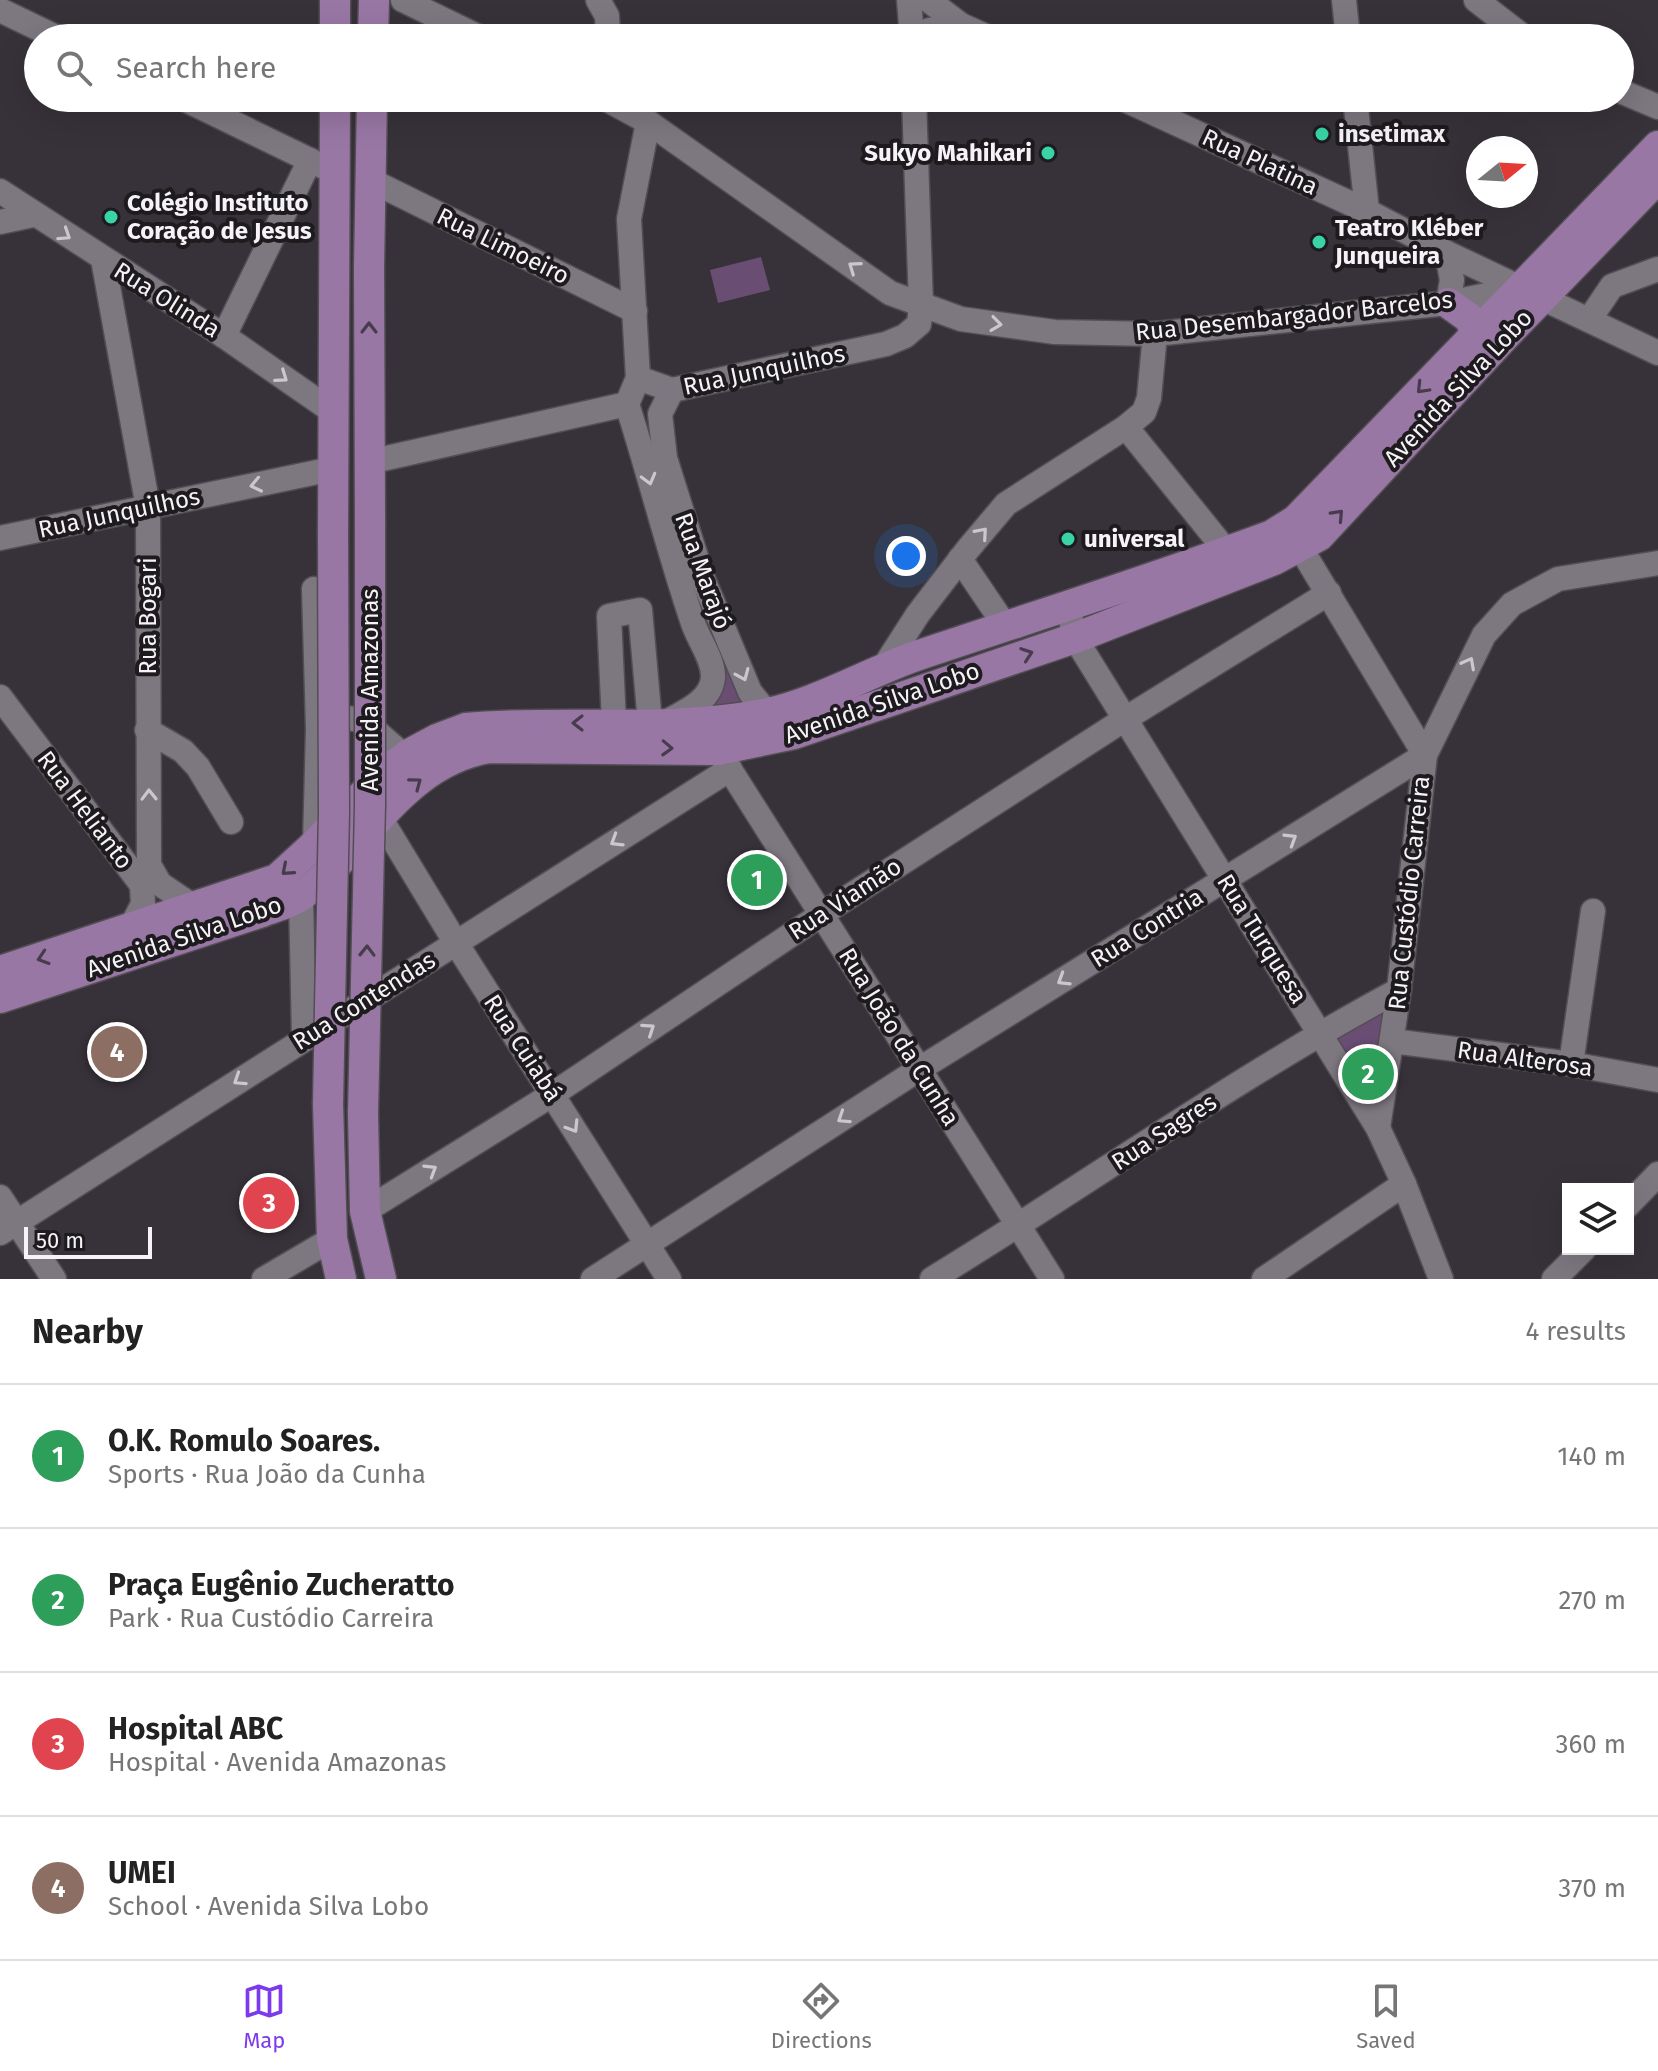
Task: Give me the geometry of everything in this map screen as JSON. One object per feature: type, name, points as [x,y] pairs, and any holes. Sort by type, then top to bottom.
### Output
[{"type":"main road","points":[[335,0],[335,24]]},
{"type":"main road","points":[[373,24],[374,0]]},
{"type":"main road","name":"Avenida Amazonas","points":[[332,112],[322,166],[332,411],[333,534],[334,812],[328,1104],[332,1239],[341,1279]]},
{"type":"main road","name":"Avenida Amazonas","points":[[372,112],[369,268],[370,805],[363,1113],[365,1211],[381,1279]]},
{"type":"main road","name":"Avenida Silva Lobo","points":[[0,998],[262,912],[301,896],[397,797],[443,763],[466,752],[489,748],[724,760],[1075,638],[1300,547],[1319,536],[1658,146]]},
{"type":"main road","name":"Avenida Silva Lobo","points":[[0,971],[277,879],[386,771],[409,754],[466,728],[668,722],[739,718],[767,713],[882,670],[907,648],[1006,627],[1272,535],[1296,520],[1476,332],[1532,293],[1658,178]]},
{"type":"main road","points":[[1448,303],[1469,318],[1476,332]]},
{"type":"street","points":[[403,0],[452,24]]},
{"type":"street","points":[[598,0],[607,16],[607,24]]},
{"type":"street","points":[[909,0],[911,24]]},
{"type":"street","points":[[928,0],[960,24]]},
{"type":"street","points":[[1344,0],[1347,24]]},
{"type":"street","points":[[1476,0],[1507,24]]},
{"type":"street","points":[[0,10],[29,24]]},
{"type":"street","points":[[1634,97],[1658,107]]},
{"type":"street","points":[[211,112],[322,166],[224,336]]},
{"type":"street","name":"Rua Desembargador Barcelos","points":[[630,112],[890,293],[961,319],[1055,332],[1155,334],[1532,293]]},
{"type":"street","points":[[914,112],[921,306]]},
{"type":"street","name":"Rua Platina","points":[[1151,112],[1367,211],[1447,253],[1658,353]]},
{"type":"street","points":[[1356,112],[1367,211]]},
{"type":"street","points":[[369,462],[627,404],[638,378],[629,219],[648,122]]},
{"type":"street","name":"Rua Limoeiro","points":[[372,181],[635,311]]},
{"type":"street","name":"Rua Olinda","points":[[0,191],[224,336],[332,411]]},
{"type":"street","points":[[0,222],[33,215]]},
{"type":"street","points":[[1447,253],[1452,280],[1448,303]]},
{"type":"street","name":"Rua Bogari","points":[[103,259],[148,507],[149,865],[160,884],[194,907]]},
{"type":"street","points":[[1589,320],[1612,286],[1658,269]]},
{"type":"street","name":"Rua Junquilhos","points":[[638,378],[672,390],[886,344],[905,336],[919,324],[921,306]]},
{"type":"street","points":[[907,648],[960,559],[1006,504],[1126,427],[1144,412],[1149,398],[1155,334]]},
{"type":"street","name":"Rua Marajó","points":[[672,390],[660,414],[663,443],[687,534],[750,692],[767,713],[794,734]]},
{"type":"street","name":"Rua Marajó","points":[[627,404],[693,624],[713,679],[708,691],[695,706],[668,722]]},
{"type":"street","points":[[1126,427],[1227,552]]},
{"type":"street","name":"Rua Junquilhos","points":[[0,538],[332,469]]},
{"type":"street","points":[[687,534],[693,624]]},
{"type":"street","name":"Rua Custódio Carreira","points":[[1300,547],[1425,755],[1399,990],[1378,1128]]},
{"type":"street","points":[[960,559],[1006,627]]},
{"type":"street","points":[[1425,755],[1484,635],[1512,604],[1558,579],[1658,563]]},
{"type":"street","points":[[314,589],[318,729],[315,844]]},
{"type":"street","name":"Rua Viamão","points":[[365,1211],[553,1094],[822,914],[1125,719],[1329,593]]},
{"type":"street","name":"Rua Turquesa","points":[[1068,607],[1075,638],[1378,1128],[1404,1184],[1441,1279]]},
{"type":"street","points":[[614,723],[609,616],[640,610],[668,722]]},
{"type":"street","name":"Rua Helianto","points":[[0,697],[142,885],[143,904],[130,929]]},
{"type":"street","points":[[318,729],[340,717],[360,719],[394,747],[373,748],[372,768],[377,774],[386,771]]},
{"type":"street","name":"Rua João da Cunha","points":[[668,722],[702,729],[724,760],[1052,1279]]},
{"type":"street","points":[[147,730],[183,751],[198,767],[231,822]]},
{"type":"street","name":"Rua Contria","points":[[593,1279],[921,1068],[1425,755]]},
{"type":"street","name":"Rua Contendas","points":[[8,1228],[304,1037],[388,988],[724,760]]},
{"type":"street","name":"Rua Cuiabá","points":[[379,816],[669,1279]]},
{"type":"street","points":[[110,843],[149,835]]},
{"type":"street","points":[[301,896],[304,1037]]},
{"type":"street","points":[[1571,1064],[1593,911]]},
{"type":"street","points":[[0,1012],[45,985]]},
{"type":"street","name":"Rua Sagres","points":[[932,1279],[1320,1032],[1399,990]]},
{"type":"street","name":"Rua Alterosa","points":[[1392,1041],[1571,1064],[1658,1080]]},
{"type":"street","points":[[1634,1199],[1658,1174]]},
{"type":"street","points":[[1264,1279],[1404,1184]]},
{"type":"street","points":[[0,1197],[8,1228],[54,1279]]},
{"type":"street","points":[[264,1279],[332,1239]]},
{"type":"street","points":[[1554,1279],[1578,1255]]},
{"type":"shaded area","points":[[761,257],[770,290],[718,303],[710,270]]},
{"type":"shaded area","points":[[700,596],[749,703],[703,709]]},
{"type":"shaded area","points":[[1392,1000],[1376,1109],[1333,1039]]},
{"type":"place","name":"insetimax","points":[[1322,134]]},
{"type":"place","name":"Sukyo Mahikari","points":[[1048,153]]},
{"type":"place","name":"Colégio Instituto Coração de Jesus","points":[[111,217]]},
{"type":"place","name":"Teatro Kléber Junqueira","points":[[1319,242]]},
{"type":"place","name":"universal","points":[[1068,539]]},
{"type":"place","name":"O.K. Romulo Soares.","points":[[757,880]]},
{"type":"place","name":"UMEI","points":[[117,1052]]},
{"type":"place","name":"Praça Eugênio Zucheratto","points":[[1368,1074]]},
{"type":"place","name":"Hospital ABC","points":[[269,1203]]}]
